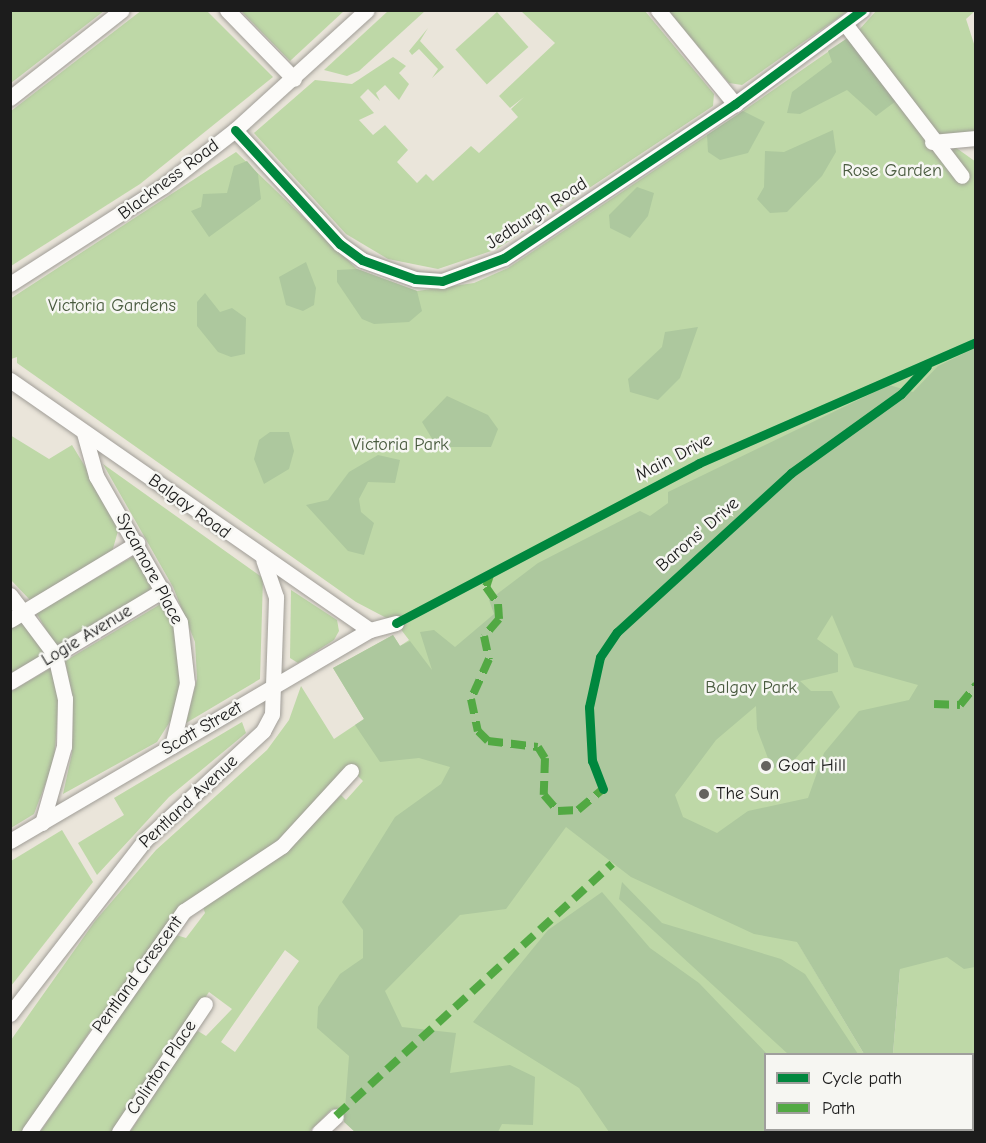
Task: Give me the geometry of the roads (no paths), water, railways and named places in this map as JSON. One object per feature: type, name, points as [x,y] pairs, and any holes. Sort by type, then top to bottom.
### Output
[{"type":"street","points":[[10,98],[122,10]]},
{"type":"street","points":[[227,10],[294,79]]},
{"type":"street","name":"Blackness Road","points":[[10,284],[122,215],[235,130],[294,79],[367,10]]},
{"type":"street","points":[[658,10],[735,104]]},
{"type":"street","name":"Jedburgh Road","points":[[235,130],[340,244],[362,260],[415,279],[442,281],[504,258],[735,104],[846,25],[862,10]]},
{"type":"street","points":[[846,25],[932,142],[962,176]]},
{"type":"street","points":[[932,142],[975,138]]},
{"type":"street","name":"Balgay Road","points":[[10,380],[263,560],[369,630]]},
{"type":"street","name":"Sycamore Place","points":[[84,433],[96,476],[163,590],[186,648],[187,683],[172,746]]},
{"type":"street","points":[[10,620],[137,543]]},
{"type":"street","name":"Pentland Avenue","points":[[10,1014],[145,840],[263,731],[272,714],[276,597],[263,560]]},
{"type":"street","name":"Logie Avenue","points":[[10,682],[163,590]]},
{"type":"street","points":[[10,595],[26,611],[55,656],[65,699],[64,746],[42,823]]},
{"type":"street","name":"Scott Street","points":[[10,841],[274,688],[369,630],[396,623]]},
{"type":"street","name":"Pentland Crescent","points":[[29,1132],[184,912],[282,846],[351,771]]},
{"type":"street","name":"Colinton Place","points":[[119,1132],[205,1004]]},
{"type":"street","points":[[319,1132],[336,1116]]},
{"type":"place","name":"Goat Hill","points":[[766,766]]},
{"type":"place","name":"The Sun","points":[[704,794]]},
{"type":"park label","name":"Rose Garden","points":[[892,171]]},
{"type":"park label","name":"Victoria Gardens","points":[[112,306]]},
{"type":"park label","name":"Victoria Park","points":[[400,445]]},
{"type":"park label","name":"Balgay Park","points":[[751,688]]}]
